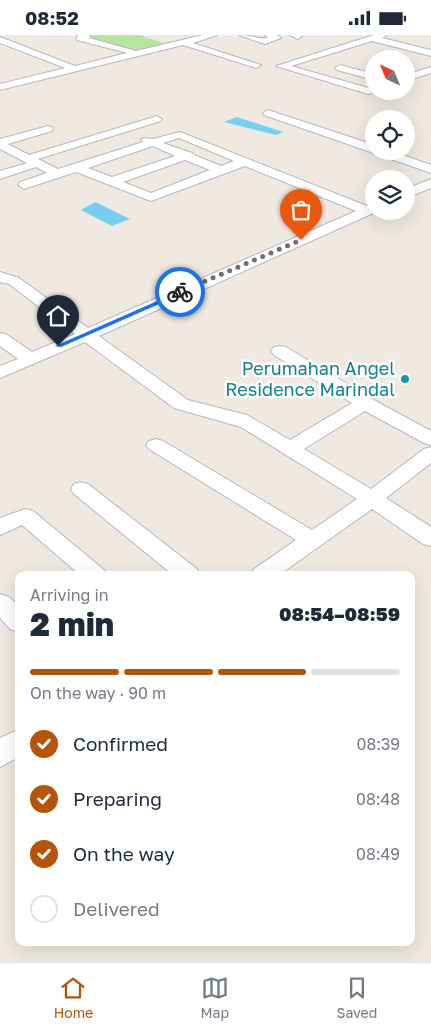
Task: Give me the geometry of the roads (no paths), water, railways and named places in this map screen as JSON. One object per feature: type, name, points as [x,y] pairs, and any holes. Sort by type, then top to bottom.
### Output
[{"type":"street","points":[[83,35],[86,36],[80,38],[137,54]]},
{"type":"street","points":[[239,37],[265,41],[278,38],[269,35]]},
{"type":"street","points":[[365,88],[281,66],[373,36],[431,53]]},
{"type":"street","points":[[169,37],[256,65]]},
{"type":"street","points":[[0,87],[204,37],[220,45]]},
{"type":"street","points":[[239,37],[260,47]]},
{"type":"street","points":[[337,39],[368,49]]},
{"type":"street","points":[[0,40],[75,69]]},
{"type":"street","points":[[326,51],[345,56]]},
{"type":"street","points":[[304,58],[365,75]]},
{"type":"street","points":[[415,74],[431,70]]},
{"type":"street","points":[[350,97],[365,92]]},
{"type":"street","points":[[268,113],[365,146]]},
{"type":"street","points":[[0,175],[33,161],[157,119]]},
{"type":"street","points":[[0,144],[48,129]]},
{"type":"street","points":[[121,130],[188,155],[220,170]]},
{"type":"street","points":[[24,185],[153,142],[180,135],[365,208]]},
{"type":"street","points":[[0,144],[60,173]]},
{"type":"street","points":[[111,183],[188,155]]},
{"type":"street","points":[[406,160],[431,169]]},
{"type":"street","points":[[77,168],[150,197],[246,161]]},
{"type":"street","points":[[0,163],[14,170]]},
{"type":"street","points":[[415,191],[428,187]]},
{"type":"street","points":[[0,373],[87,333],[365,213]]},
{"type":"street","points":[[0,277],[14,281],[181,404],[196,409],[247,415],[288,449],[372,499],[431,538]]},
{"type":"street","points":[[0,338],[30,359]]},
{"type":"street","points":[[280,351],[365,403],[431,439]]},
{"type":"street","points":[[288,449],[365,403]]},
{"type":"street","points":[[156,445],[312,540]]},
{"type":"street","points":[[268,571],[372,499],[392,481],[431,453]]},
{"type":"street","points":[[81,489],[184,571]]},
{"type":"street","points":[[0,527],[25,516],[90,571]]},
{"type":"street","points":[[0,603],[15,619]]},
{"type":"street","points":[[0,754],[15,744]]},
{"type":"water","points":[[237,117],[283,132],[276,135],[224,122]]},
{"type":"water","points":[[95,202],[130,219],[112,226],[81,210]]},
{"type":"place","name":"Perumahan Angel Residence Marindal","points":[[405,379]]}]
